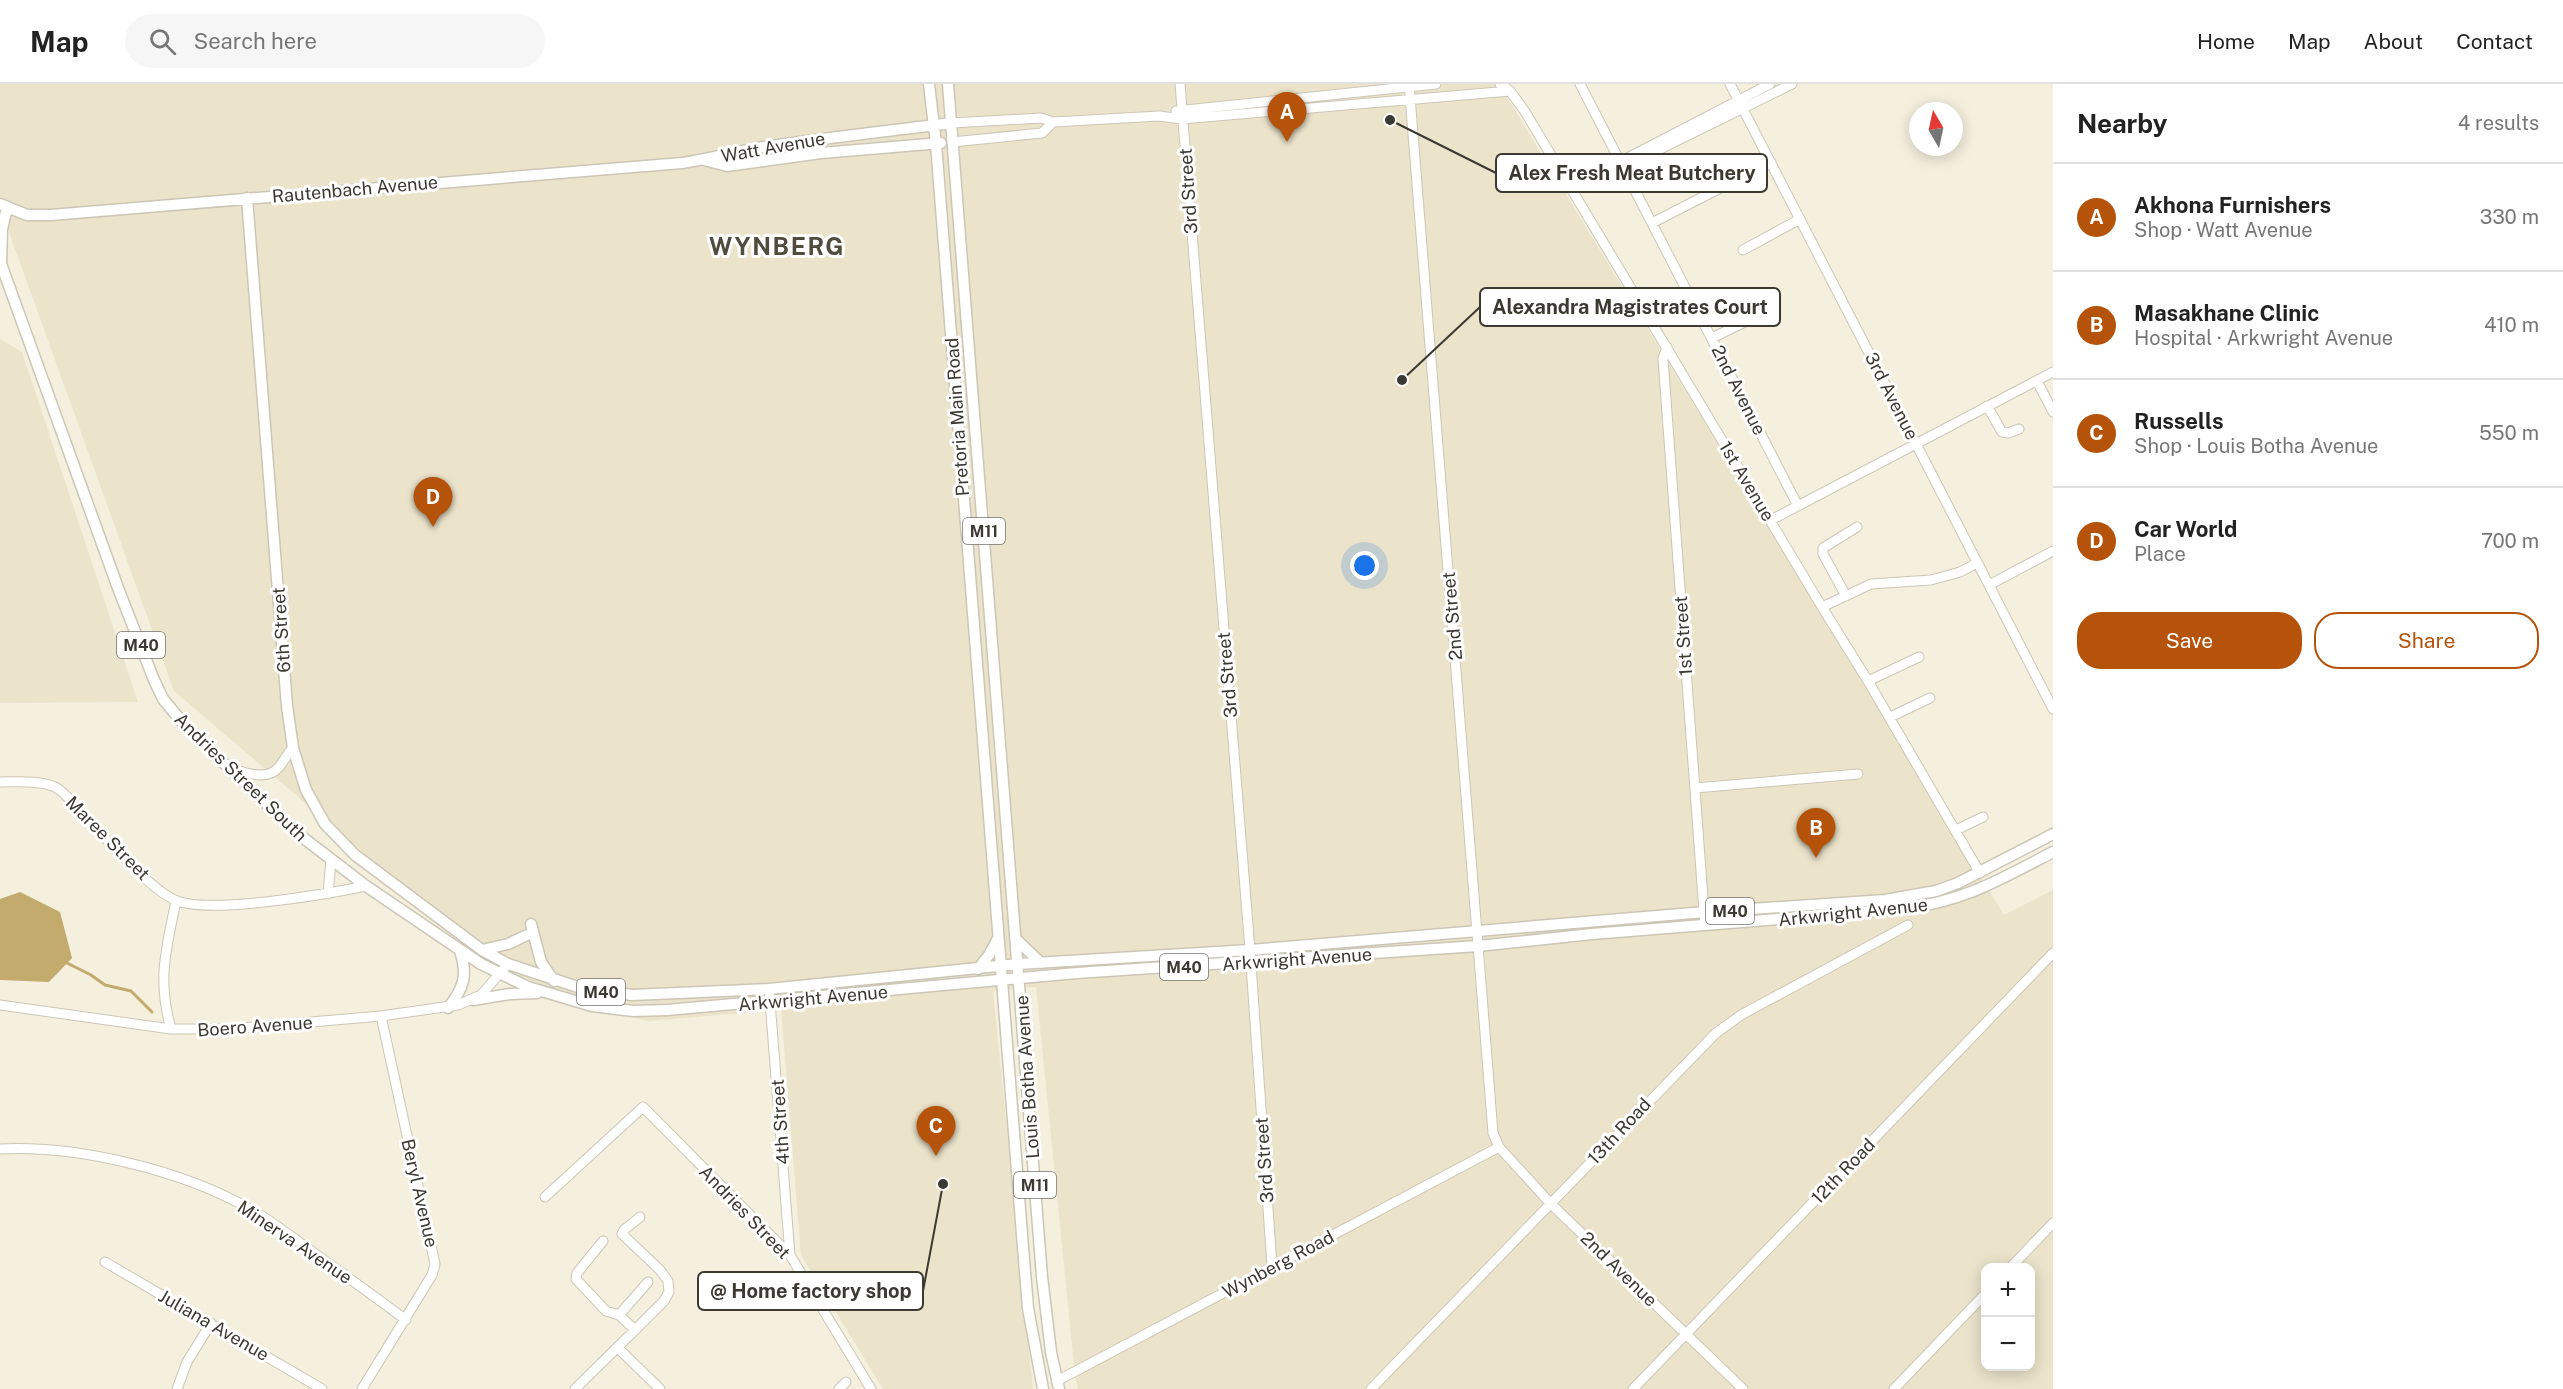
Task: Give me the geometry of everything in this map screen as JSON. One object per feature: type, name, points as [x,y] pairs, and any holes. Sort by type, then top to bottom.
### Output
[{"type":"main road","name":"Pretoria Main Road","points":[[929,84],[936,144],[999,966]]},
{"type":"main road","name":"Pretoria Main Road","points":[[948,84],[1018,964]]},
{"type":"main road","name":"Watt Avenue","points":[[704,160],[725,153],[951,123]]},
{"type":"main road","points":[[806,141],[809,155]]},
{"type":"main road","name":"Watt Avenue","points":[[704,160],[727,166],[809,155],[952,142]]},
{"type":"main road","name":"Rautenbach Avenue","points":[[3,206],[27,215],[51,215],[704,160]]},
{"type":"main road","name":"6th Street","points":[[247,198],[287,706],[293,748],[306,790],[316,811],[337,839],[373,870],[482,950],[508,964]]},
{"type":"main road","points":[[0,262],[3,206]]},
{"type":"main road","name":"Andries Street South","points":[[0,262],[118,588],[163,699],[226,767],[277,816],[366,886],[460,951],[500,974]]},
{"type":"main road","points":[[1980,873],[2053,834]]},
{"type":"main road","name":"Arkwright Avenue","points":[[500,974],[546,994],[592,1006],[633,1011],[667,1011],[1118,970],[1251,963],[1478,946],[1924,906],[1958,898],[1989,886],[2053,852]]},
{"type":"main road","name":"Arkwright Avenue","points":[[508,964],[581,988],[632,995],[769,989],[1018,964],[1250,950],[1704,912],[1853,903],[1911,897],[1936,891],[1980,873]]},
{"type":"main road","points":[[482,950],[508,944],[529,929],[541,962],[554,981]]},
{"type":"main road","points":[[1016,939],[1041,963]]},
{"type":"main road","points":[[978,969],[997,940]]},
{"type":"main road","points":[[448,1008],[458,996],[465,979],[460,951]]},
{"type":"main road","name":"M11","points":[[1018,964],[1020,979]]},
{"type":"main road","name":"M11","points":[[999,966],[1001,981]]},
{"type":"main road","name":"Louis Botha Avenue","points":[[1020,979],[1042,1277],[1058,1385]]},
{"type":"main road","name":"Louis Botha Avenue","points":[[1001,981],[1028,1308],[1043,1389]]},
{"type":"main road","points":[[473,1000],[510,994],[546,994]]},
{"type":"street","name":"3rd Street","points":[[1180,84],[1250,950],[1272,1266]]},
{"type":"street","name":"Watt Avenue","points":[[1182,115],[1409,85],[1436,84]]},
{"type":"street","points":[[1500,84],[1510,91]]},
{"type":"street","name":"2nd Avenue","points":[[1580,84],[1797,504]]},
{"type":"street","name":"3rd Avenue","points":[[1730,84],[2052,704]]},
{"type":"street","points":[[1741,105],[1770,84]]},
{"type":"street","points":[[1571,189],[1741,105],[1792,84]]},
{"type":"street","name":"2nd Street","points":[[1409,85],[1492,1126],[1498,1147]]},
{"type":"street","name":"Watt Avenue","points":[[951,123],[1041,118],[1053,122],[1182,115],[1510,91]]},
{"type":"street","name":"1st Avenue","points":[[1510,91],[1890,717],[1980,873]]},
{"type":"street","name":"Watt Avenue","points":[[952,142],[1042,132],[1053,122]]},
{"type":"street","points":[[1652,223],[1771,162]]},
{"type":"street","points":[[1743,250],[1800,219]]},
{"type":"street","points":[[1712,338],[1759,315]]},
{"type":"street","name":"1st Street","points":[[1667,347],[1663,359],[1705,925]]},
{"type":"street","points":[[1770,520],[2053,372]]},
{"type":"street","points":[[2037,381],[2053,412]]},
{"type":"street","points":[[1987,406],[2002,432],[2008,433],[2019,429]]},
{"type":"street","points":[[1846,596],[1823,554],[1823,548],[1857,527]]},
{"type":"street","points":[[1989,585],[2053,551]]},
{"type":"street","points":[[1822,608],[1878,583],[1908,583],[1942,578],[1977,563]]},
{"type":"street","points":[[1868,681],[1919,657]]},
{"type":"street","points":[[1890,717],[1930,698]]},
{"type":"street","points":[[226,767],[261,775],[270,774],[278,769],[293,748]]},
{"type":"street","points":[[1695,788],[1858,774]]},
{"type":"street","name":"Maree Street","points":[[0,782],[40,784],[62,792],[141,872],[176,901]]},
{"type":"street","points":[[1956,830],[1983,817]]},
{"type":"street","points":[[328,894],[331,859]]},
{"type":"street","points":[[171,1029],[164,1002],[162,981],[176,901],[207,905],[328,894],[366,886]]},
{"type":"street","name":"13th Road","points":[[1371,1389],[1716,1032],[1742,1015],[1908,925]]},
{"type":"street","name":"12th Road","points":[[1633,1389],[2053,953]]},
{"type":"street","name":"Boero Avenue","points":[[0,1005],[171,1029],[229,1029],[448,1008],[473,1000],[488,989],[508,964]]},
{"type":"street","name":"4th Street","points":[[769,989],[790,1255]]},
{"type":"street","name":"Beryl Avenue","points":[[362,1389],[432,1275],[434,1256],[381,1016]]},
{"type":"street","name":"Andries Street","points":[[545,1197],[643,1107],[790,1255],[871,1389]]},
{"type":"street","name":"2nd Avenue","points":[[1498,1147],[1551,1204],[1743,1389]]},
{"type":"street","name":"Wynberg Road","points":[[1058,1385],[1272,1266],[1498,1147]]},
{"type":"street","name":"Minerva Avenue","points":[[0,1149],[48,1149],[112,1160],[147,1168],[227,1198],[265,1218],[406,1320]]},
{"type":"street","points":[[575,1389],[618,1348],[669,1292],[665,1276],[622,1234],[640,1217]]},
{"type":"street","points":[[2015,1263],[2053,1223]]},
{"type":"street","points":[[603,1241],[577,1272],[576,1279],[606,1311],[619,1315],[635,1330]]},
{"type":"street","name":"Juliana Avenue","points":[[105,1262],[322,1389]]},
{"type":"street","points":[[619,1315],[648,1282]]},
{"type":"street","points":[[1894,1389],[1981,1298]]},
{"type":"street","points":[[177,1389],[187,1362],[211,1323]]},
{"type":"street","points":[[618,1348],[660,1389]]},
{"type":"shaded area","points":[[0,84],[1499,84],[2004,915],[2053,890],[2053,1389],[1078,1389],[1036,987],[993,991],[1033,1389],[883,1389],[801,1255],[781,1010],[647,1021],[513,980],[174,691],[0,207]]},
{"type":"shaded area","points":[[0,339],[22,352],[138,702],[0,703]]},
{"type":"shaded area","points":[[20,892],[60,912],[72,958],[49,982],[0,980],[0,899]]},
{"type":"waterway","points":[[67,963],[105,985],[131,991],[152,1012]]},
{"type":"place","name":"Alex Fresh Meat Butchery","points":[[1390,120]]},
{"type":"place","name":"Akhona Furnishers","points":[[1287,142]]},
{"type":"place","name":"Alexandra Magistrates Court","points":[[1402,380]]},
{"type":"place","name":"Car World","points":[[433,527]]},
{"type":"place","name":"Masakhane Clinic","points":[[1816,858]]},
{"type":"place","name":"Russells","points":[[936,1156]]},
{"type":"place","name":"@ Home factory shop","points":[[943,1184]]},
{"type":"district","name":"WYNBERG","points":[[777,246]]}]
